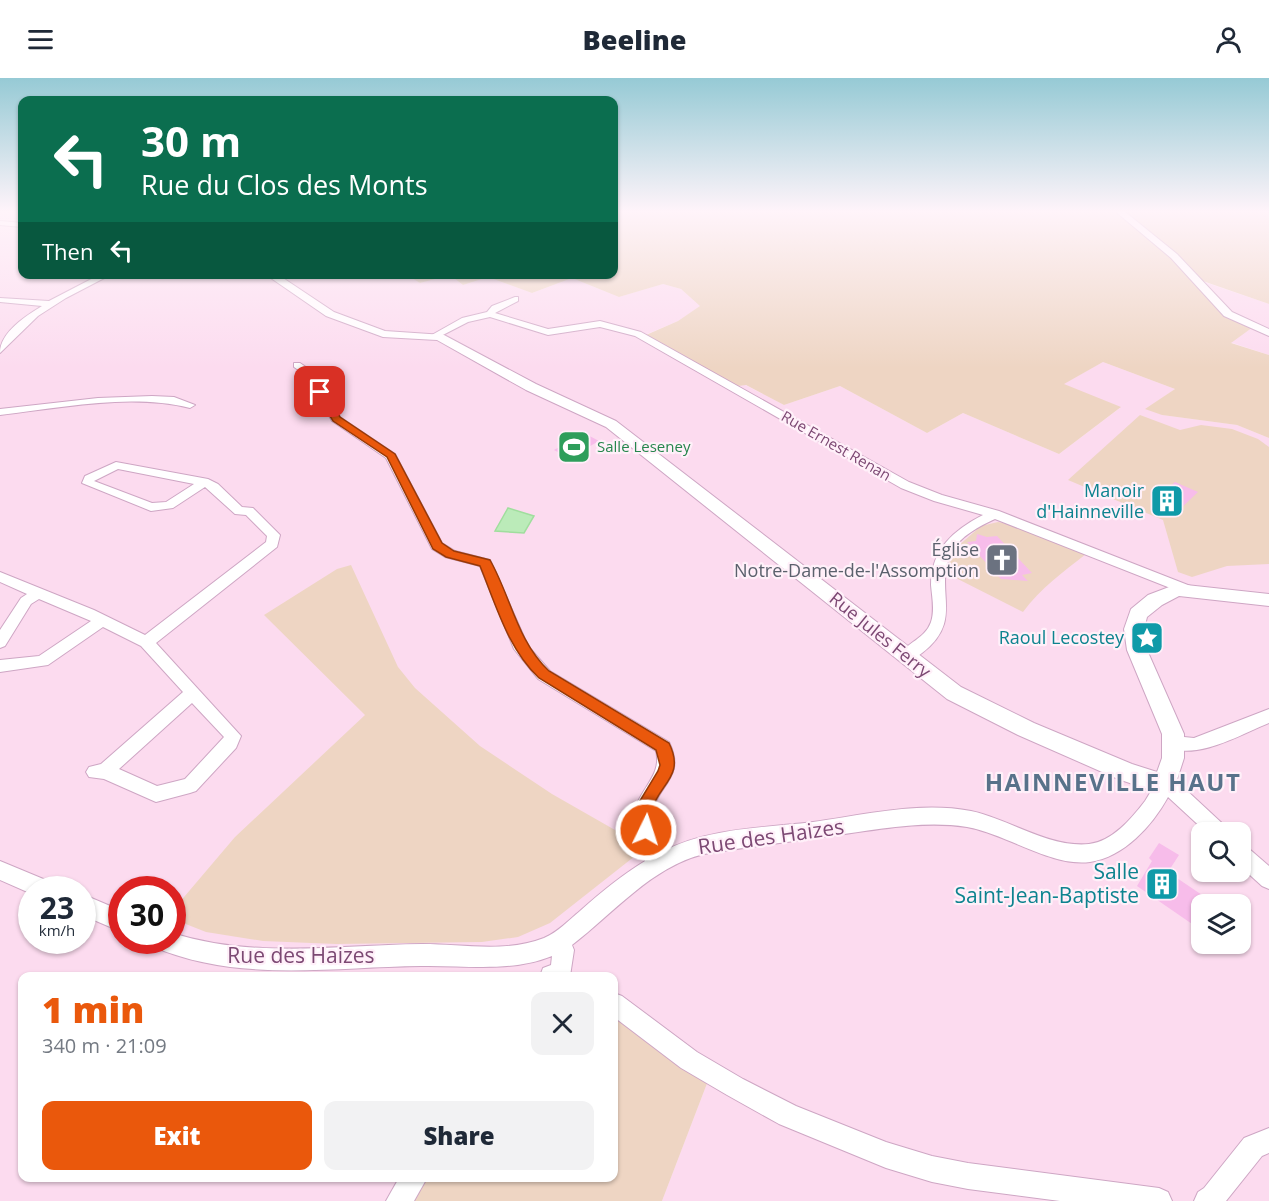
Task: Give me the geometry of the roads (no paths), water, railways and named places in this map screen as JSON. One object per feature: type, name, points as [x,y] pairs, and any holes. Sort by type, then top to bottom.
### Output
[{"type":"street","points":[[1180,263],[1228,314],[1269,333]]},
{"type":"street","points":[[0,350],[14,333],[51,304],[98,279]]},
{"type":"street","points":[[277,279],[316,307],[378,333],[434,336],[465,320],[490,314],[495,308],[515,298]]},
{"type":"street","points":[[0,300],[51,304]]},
{"type":"street","name":"Rue Ernest Renan","points":[[490,314],[548,332],[600,324],[638,334],[905,485],[938,498],[995,514],[1188,590]]},
{"type":"street","name":"Rue Jules Ferry","points":[[434,336],[452,343],[531,387],[615,427],[964,700],[1096,759],[1165,785]]},
{"type":"street","points":[[297,365],[310,374],[329,411],[336,418],[392,456],[437,546],[450,554],[485,563],[515,636],[531,662],[544,675],[663,747],[667,755],[665,773],[643,809],[642,817],[656,864]]},
{"type":"street","points":[[0,412],[142,399],[182,401],[190,405]]},
{"type":"street","points":[[146,642],[272,544],[274,534],[249,511],[238,511],[214,487],[204,482],[116,465],[89,479],[88,483],[151,507],[170,505],[204,482]]},
{"type":"street","points":[[907,656],[924,645],[936,631],[941,611],[941,564],[947,549],[976,523],[995,514]]},
{"type":"street","points":[[0,577],[146,642],[233,736],[230,743],[190,785],[156,794],[100,772],[193,693]]},
{"type":"street","points":[[1207,822],[1177,793],[1165,785],[1173,758],[1174,743],[1171,724],[1140,661],[1134,629],[1138,614],[1155,600],[1171,592],[1188,590],[1269,600]]},
{"type":"street","points":[[0,642],[26,601],[38,593]]},
{"type":"street","points":[[0,666],[43,662],[102,621]]},
{"type":"street","points":[[1174,743],[1194,745],[1269,716]]},
{"type":"street","name":"Rue des Haizes","points":[[186,947],[208,954],[239,958],[286,960],[423,955],[499,956],[531,951],[560,941],[656,864],[689,849],[916,818],[973,820],[1052,846],[1088,853],[1110,846],[1136,825],[1157,801],[1165,785]]},
{"type":"street","points":[[1251,863],[1269,879]]},
{"type":"street","points":[[0,870],[18,878]]},
{"type":"street","points":[[560,941],[563,951],[562,972]]},
{"type":"street","points":[[618,1008],[689,1060],[735,1087],[788,1115],[886,1155],[932,1169],[968,1176],[1159,1201]]},
{"type":"street","points":[[1207,1201],[1213,1197],[1252,1147],[1269,1140]]},
{"type":"street","points":[[399,1201],[411,1182]]},
{"type":"place","name":"Salle Leseney","points":[[574,447]]},
{"type":"place","name":"Manoir d'Hainneville","points":[[1167,501]]},
{"type":"place","name":"Église Notre-Dame-de-l'Assomption","points":[[1002,560]]},
{"type":"place","name":"Raoul Lecostey","points":[[1147,638]]},
{"type":"place","name":"Salle Saint-Jean-Baptiste","points":[[1162,884]]},
{"type":"district","name":"HAINNEVILLE HAUT","points":[[1113,783]]}]
